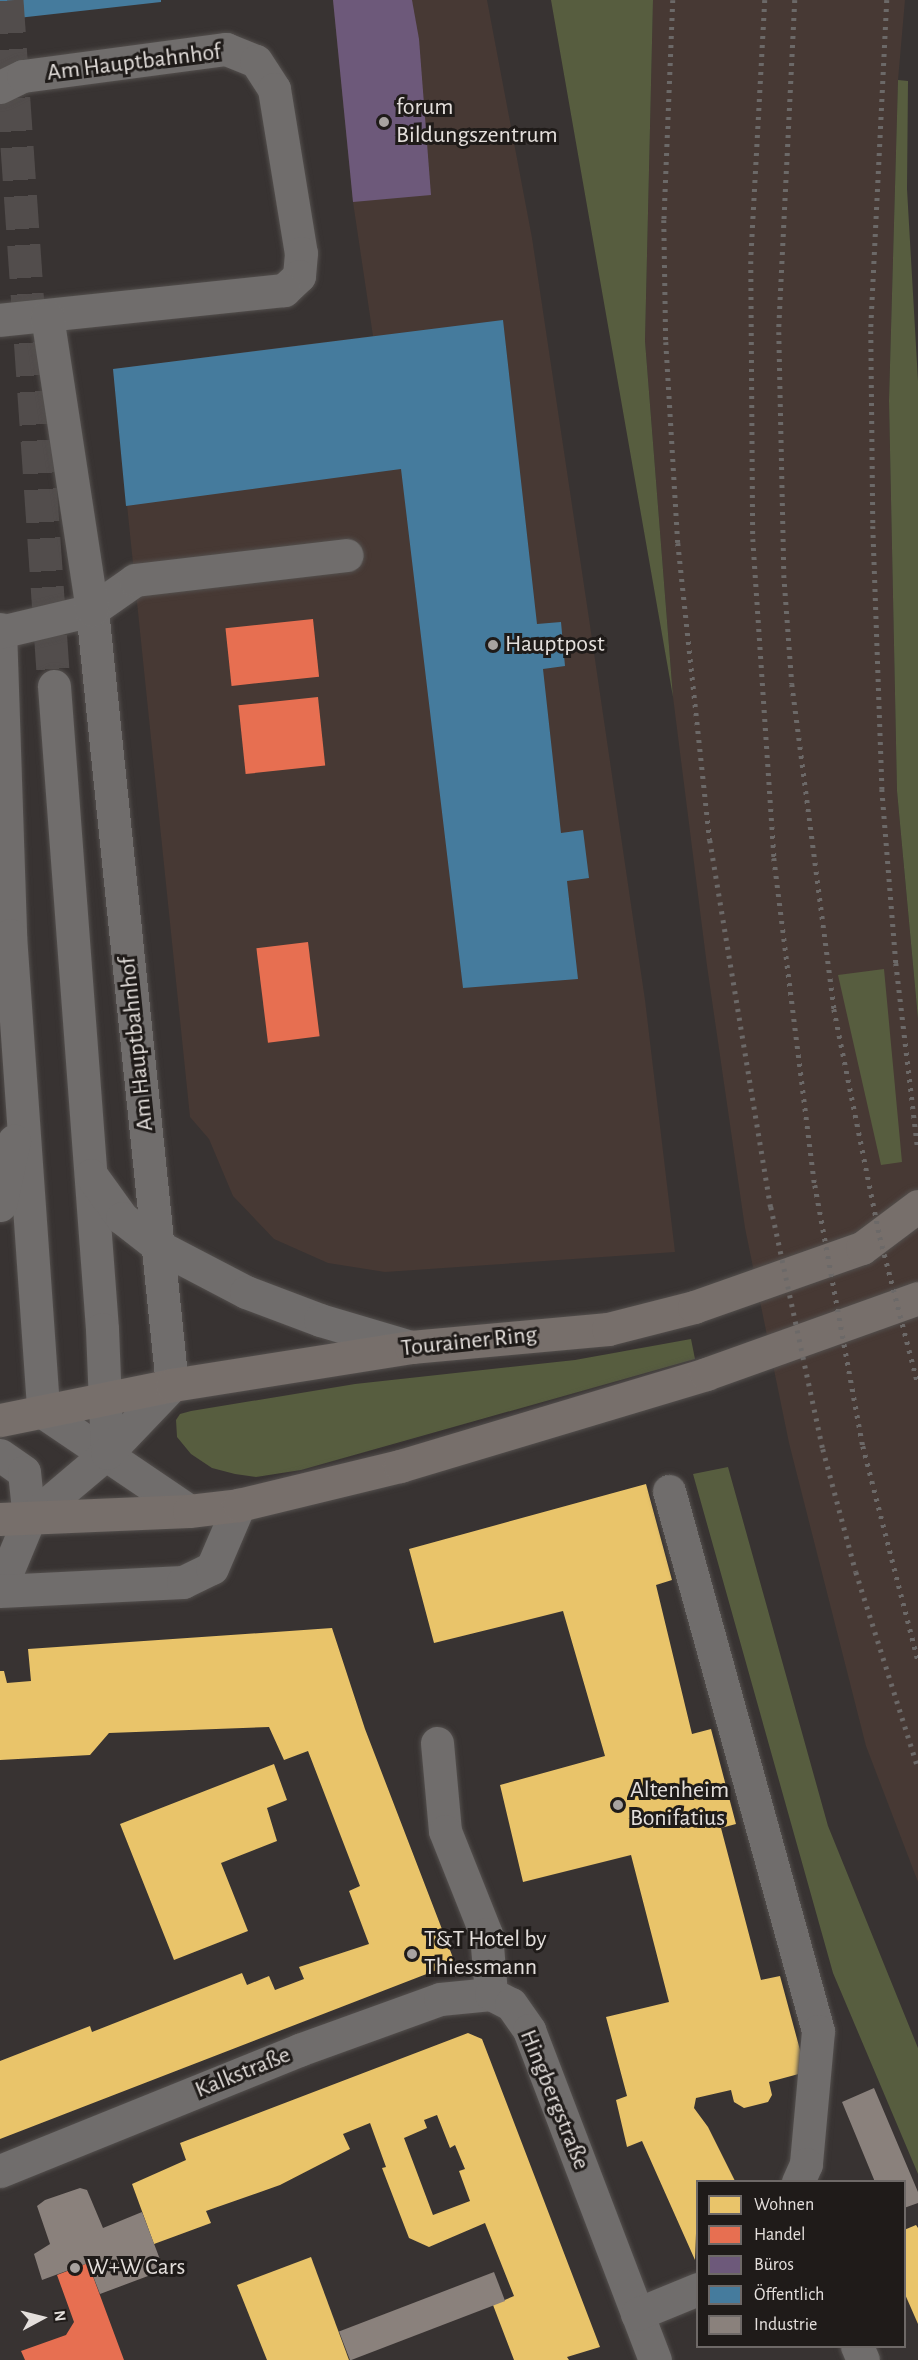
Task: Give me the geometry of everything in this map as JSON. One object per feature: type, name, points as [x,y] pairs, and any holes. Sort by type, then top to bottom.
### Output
[{"type":"main road","name":"Tourainer Ring","points":[[0,1420],[172,1384],[411,1347],[608,1329],[694,1307],[862,1248],[918,1206]]},
{"type":"main road","points":[[862,1248],[918,1235]]},
{"type":"main road","points":[[14,1519],[189,1511],[239,1505],[400,1466],[706,1374],[918,1298]]},
{"type":"street","name":"Am Hauptbahnhof","points":[[0,87],[23,76],[226,49],[256,61],[274,89],[301,253],[299,276],[284,290],[0,320]]},
{"type":"street","name":"Am Hauptbahnhof","points":[[47,316],[92,610],[172,1384]]},
{"type":"street","points":[[189,1511],[107,1453],[43,1412],[39,1313],[5,928],[0,630],[92,610],[135,580],[347,555]]},
{"type":"street","points":[[54,686],[91,1175],[107,1453]]},
{"type":"street","points":[[0,1205],[21,1113]]},
{"type":"street","points":[[91,1175],[122,1218],[158,1246],[246,1292],[320,1320],[411,1347]]},
{"type":"street","points":[[14,1519],[107,1453],[172,1384]]},
{"type":"street","points":[[0,1455],[24,1472],[0,1590],[183,1582],[212,1568],[239,1505]]},
{"type":"street","points":[[669,1491],[818,2031],[806,2164],[798,2180]]},
{"type":"street","points":[[436,1743],[445,1831],[486,1934],[491,1994]]},
{"type":"street","name":"Kalkstraße","points":[[0,2170],[299,2050],[429,2003],[467,1994],[491,1994]]},
{"type":"street","name":"Hingbergstraße","points":[[491,1994],[511,2004],[528,2030],[655,2360]]},
{"type":"street","points":[[637,2314],[696,2290]]},
{"type":"shaded area","points":[[333,0],[487,0],[532,238],[645,1000],[675,1252],[385,1272],[328,1263],[274,1239],[233,1196],[209,1139],[190,1117],[113,369],[373,336],[353,202]]},
{"type":"shaded area","points":[[653,0],[905,0],[898,80],[889,401],[897,791],[918,1019],[918,1882],[866,1746],[789,1443],[745,1228],[707,966],[673,697],[645,341]]},
{"type":"green space","points":[[551,0],[653,0],[645,341],[673,697]]},
{"type":"green space","points":[[898,80],[908,81],[907,189],[918,381],[918,1019],[897,791],[889,401]]},
{"type":"green space","points":[[884,969],[902,1162],[881,1165],[838,975]]},
{"type":"green space","points":[[691,1339],[695,1359],[301,1470],[256,1477],[212,1468],[191,1454],[177,1437],[176,1420],[180,1414],[191,1411],[355,1384],[575,1360]]},
{"type":"green space","points":[[728,1467],[828,1826],[918,2048],[918,2174],[833,1973],[693,1474]]},
{"type":"building: Wohnen","name":"Altenheim Bonifatius","points":[[646,1484],[672,1580],[656,1585],[692,1734],[711,1729],[736,1824],[721,1828],[761,1980],[780,1976],[806,2072],[769,2082],[772,2095],[768,2102],[744,2108],[734,2102],[731,2090],[696,2098],[694,2108],[708,2127],[734,2180],[696,2180],[695,2260],[642,2141],[627,2147],[616,2100],[627,2096],[606,2017],[669,2002],[631,1855],[523,1882],[500,1785],[605,1756],[563,1611],[434,1643],[409,1549]]},
{"type":"building: Wohnen","points":[[332,1628],[365,1729],[455,1963],[0,2139],[0,2061],[90,2026],[92,2032],[242,1973],[247,1985],[269,1976],[275,1990],[304,1979],[299,1967],[369,1944],[349,1891],[360,1886],[308,1751],[284,1760],[269,1727],[109,1733],[90,1755],[0,1760],[0,1671],[4,1671],[7,1683],[31,1681],[28,1649]]},
{"type":"building: Wohnen","points":[[274,1764],[287,1800],[267,1808],[277,1841],[221,1863],[248,1931],[174,1960],[120,1824]]},
{"type":"building: Wohnen","points":[[468,2033],[482,2039],[600,2347],[567,2357],[569,2360],[514,2360],[493,2305],[514,2296],[485,2223],[429,2247],[409,2238],[382,2168],[386,2167],[370,2123],[343,2134],[350,2149],[280,2185],[206,2211],[211,2223],[154,2244],[132,2184],[186,2160],[180,2143]],"holes":[[[437,2115],[450,2148],[455,2145],[465,2169],[459,2171],[470,2201],[433,2215],[404,2138],[427,2128],[424,2120]]]},
{"type":"building: Wohnen","points":[[916,2225],[918,2228],[918,2324],[906,2297],[906,2229]]},
{"type":"building: Wohnen","points":[[311,2257],[349,2360],[267,2360],[237,2285]]},
{"type":"building: Handel","points":[[313,619],[319,677],[232,686],[225,628]]},
{"type":"building: Handel","points":[[318,697],[325,766],[246,774],[238,705]]},
{"type":"building: Handel","points":[[308,942],[320,1036],[268,1043],[256,948]]},
{"type":"building: Handel","points":[[88,2263],[124,2360],[25,2360],[21,2351],[66,2335],[74,2322],[57,2275]]},
{"type":"building: Büros","name":"forum Bildungszentrum","points":[[333,0],[412,0],[419,39],[431,195],[353,202]]},
{"type":"building: Öffentlich","points":[[0,0],[161,0],[161,2],[0,20]]},
{"type":"building: Öffentlich","name":"Hauptpost","points":[[503,320],[537,624],[561,622],[565,666],[543,669],[561,833],[583,830],[589,878],[567,881],[578,979],[463,988],[401,469],[126,506],[113,369]]},
{"type":"building: Industrie","points":[[874,2088],[918,2192],[918,2203],[906,2207],[906,2180],[874,2180],[842,2102]]},
{"type":"building: Industrie","points":[[80,2188],[87,2190],[103,2228],[142,2212],[164,2270],[100,2294],[88,2263],[42,2280],[34,2254],[50,2244],[37,2206],[45,2200]]},
{"type":"building: Industrie","points":[[494,2272],[505,2301],[351,2360],[339,2331]]},
{"type":"tunnel","points":[[7,0],[54,686]]},
{"type":"railway","points":[[673,0],[664,220],[666,342],[678,543],[710,840],[771,1207],[823,1449],[856,1572],[918,1768]]},
{"type":"railway","points":[[765,0],[751,261],[753,539],[774,858],[815,1185],[863,1446],[918,1660]]},
{"type":"railway","points":[[795,0],[779,332],[784,575],[792,684],[834,1009],[880,1237],[918,1384]]},
{"type":"railway","points":[[887,0],[871,331],[873,526],[882,789],[896,963],[918,1150]]},
{"type":"place","name":"forum Bildungszentrum","points":[[384,122]]},
{"type":"place","name":"Hauptpost","points":[[493,645]]},
{"type":"place","name":"Altenheim Bonifatius","points":[[618,1805]]},
{"type":"place","name":"T&T Hotel by Thiessmann","points":[[412,1954]]},
{"type":"place","name":"W+W Cars","points":[[75,2268]]}]
